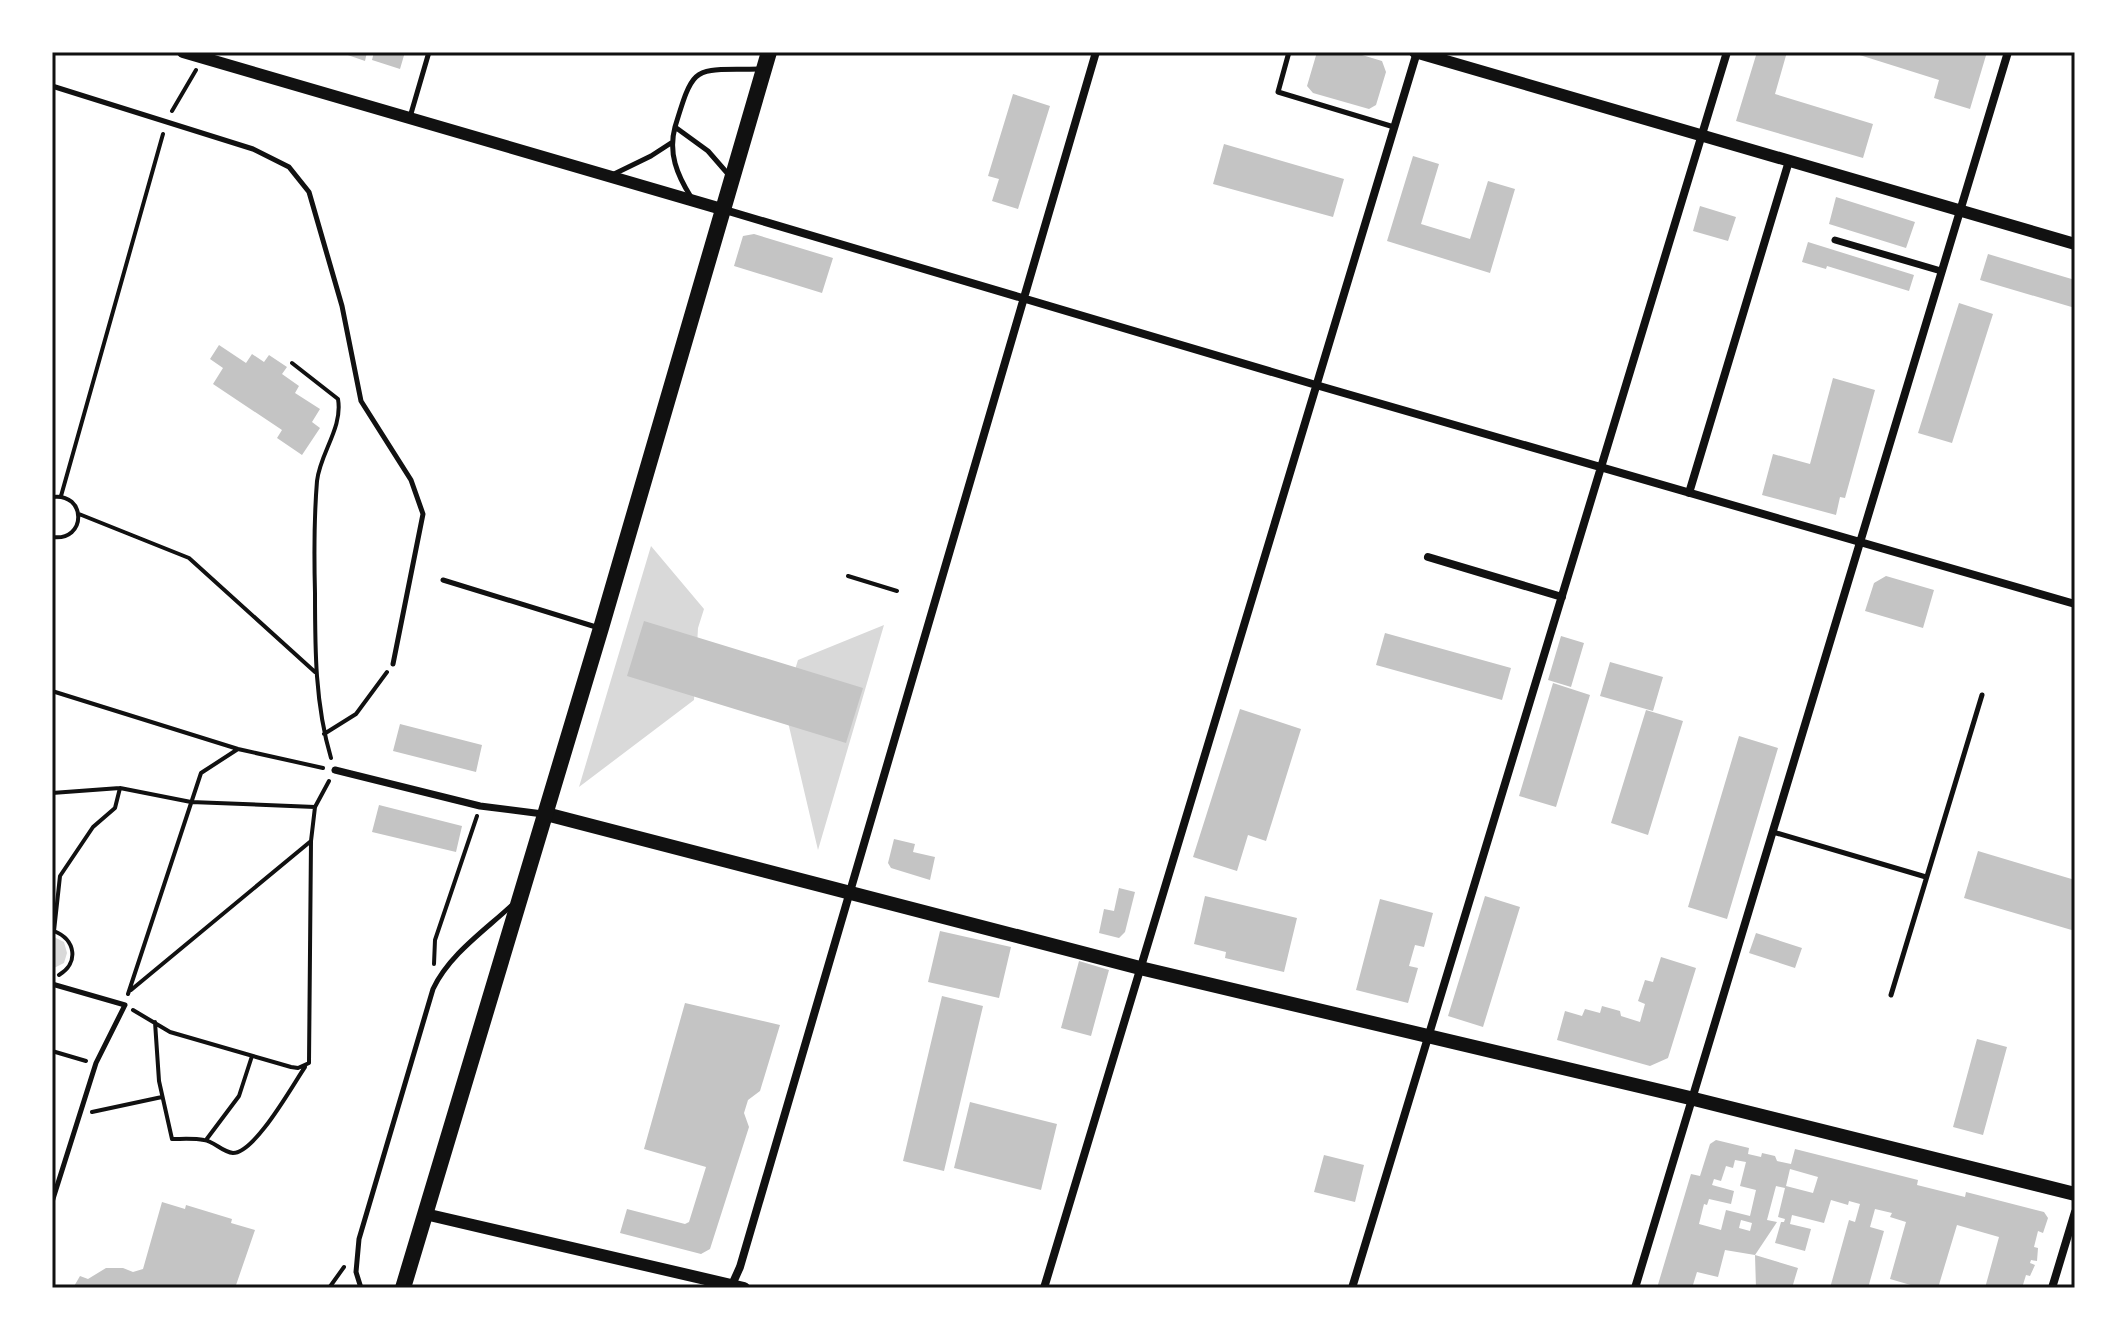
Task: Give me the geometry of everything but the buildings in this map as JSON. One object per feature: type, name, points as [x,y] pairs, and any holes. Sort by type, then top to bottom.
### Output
[{"type":"main road","points":[[403,1288],[767,60]]},
{"type":"main road","points":[[546,814],[1140,968],[1690,1098],[2075,1194]]},
{"type":"street","points":[[183,52],[2075,604]]},
{"type":"street","points":[[425,1214],[736,1287],[1096,52]]},
{"type":"street","points":[[1044,1288],[1416,52],[2075,244]]},
{"type":"street","points":[[1352,1288],[1727,52]]},
{"type":"street","points":[[1635,1288],[2008,52]]},
{"type":"street","points":[[1689,493],[1789,161]]},
{"type":"street","points":[[1835,240],[1941,271]]},
{"type":"street","points":[[1428,557],[1562,597]]},
{"type":"street","points":[[335,770],[480,806],[546,814]]},
{"type":"street","points":[[2052,1288],[2075,1212]]},
{"type":"lane","points":[[410,118],[429,52]]},
{"type":"lane","points":[[1289,52],[1278,92],[1394,127]]},
{"type":"lane","points":[[693,201],[678,173],[671,143],[687,87],[694,75],[707,70],[767,60]]},
{"type":"lane","points":[[52,86],[253,149],[280,162],[298,176],[315,206],[342,306],[361,401],[411,480],[423,514],[393,664]]},
{"type":"lane","points":[[675,127],[708,151],[733,180]]},
{"type":"lane","points":[[609,176],[671,143]]},
{"type":"lane","points":[[443,580],[601,628]]},
{"type":"lane","points":[[1891,995],[1982,695]]},
{"type":"lane","points":[[1772,831],[1926,877]]},
{"type":"lane","points":[[361,1288],[356,1272],[359,1239],[433,989],[438,977],[454,958],[521,897]]},
{"type":"lane","points":[[52,984],[125,1005],[96,1063],[52,1202]]},
{"type":"path","points":[[61,496],[167,121],[203,58]]},
{"type":"path","points":[[155,1022],[163,1097],[172,1139],[206,1140],[235,1153],[247,1147],[309,1063],[311,841],[315,807],[335,770],[324,734],[315,672],[314,526],[318,476],[341,412],[338,399],[292,363]]},
{"type":"path","points":[[52,496],[61,496],[73,502],[79,514],[72,533],[52,537]]},
{"type":"path","points":[[79,514],[189,558],[315,672]]},
{"type":"path","points":[[848,576],[897,591]]},
{"type":"path","points":[[324,734],[356,714],[393,664]]},
{"type":"path","points":[[52,691],[238,749],[335,770]]},
{"type":"path","points":[[238,749],[201,773],[125,1005],[170,1032],[291,1067],[306,1066]]},
{"type":"path","points":[[52,793],[120,788],[191,802],[315,807]]},
{"type":"path","points":[[52,976],[63,973],[69,967],[73,953],[68,939],[53,928],[60,876],[93,827],[115,808],[120,788]]},
{"type":"path","points":[[433,989],[435,940],[480,806]]},
{"type":"path","points":[[129,991],[311,841]]},
{"type":"path","points":[[52,1051],[96,1063]]},
{"type":"path","points":[[206,1140],[239,1096],[252,1056]]},
{"type":"path","points":[[78,1115],[163,1097]]},
{"type":"shaded area","points":[[651,546],[704,609],[698,628],[694,700],[579,787]]},
{"type":"shaded area","points":[[884,625],[818,850],[784,705],[798,660]]},
{"type":"shaded area","points":[[52,936],[64,942],[67,953],[64,963],[52,969]]}]
